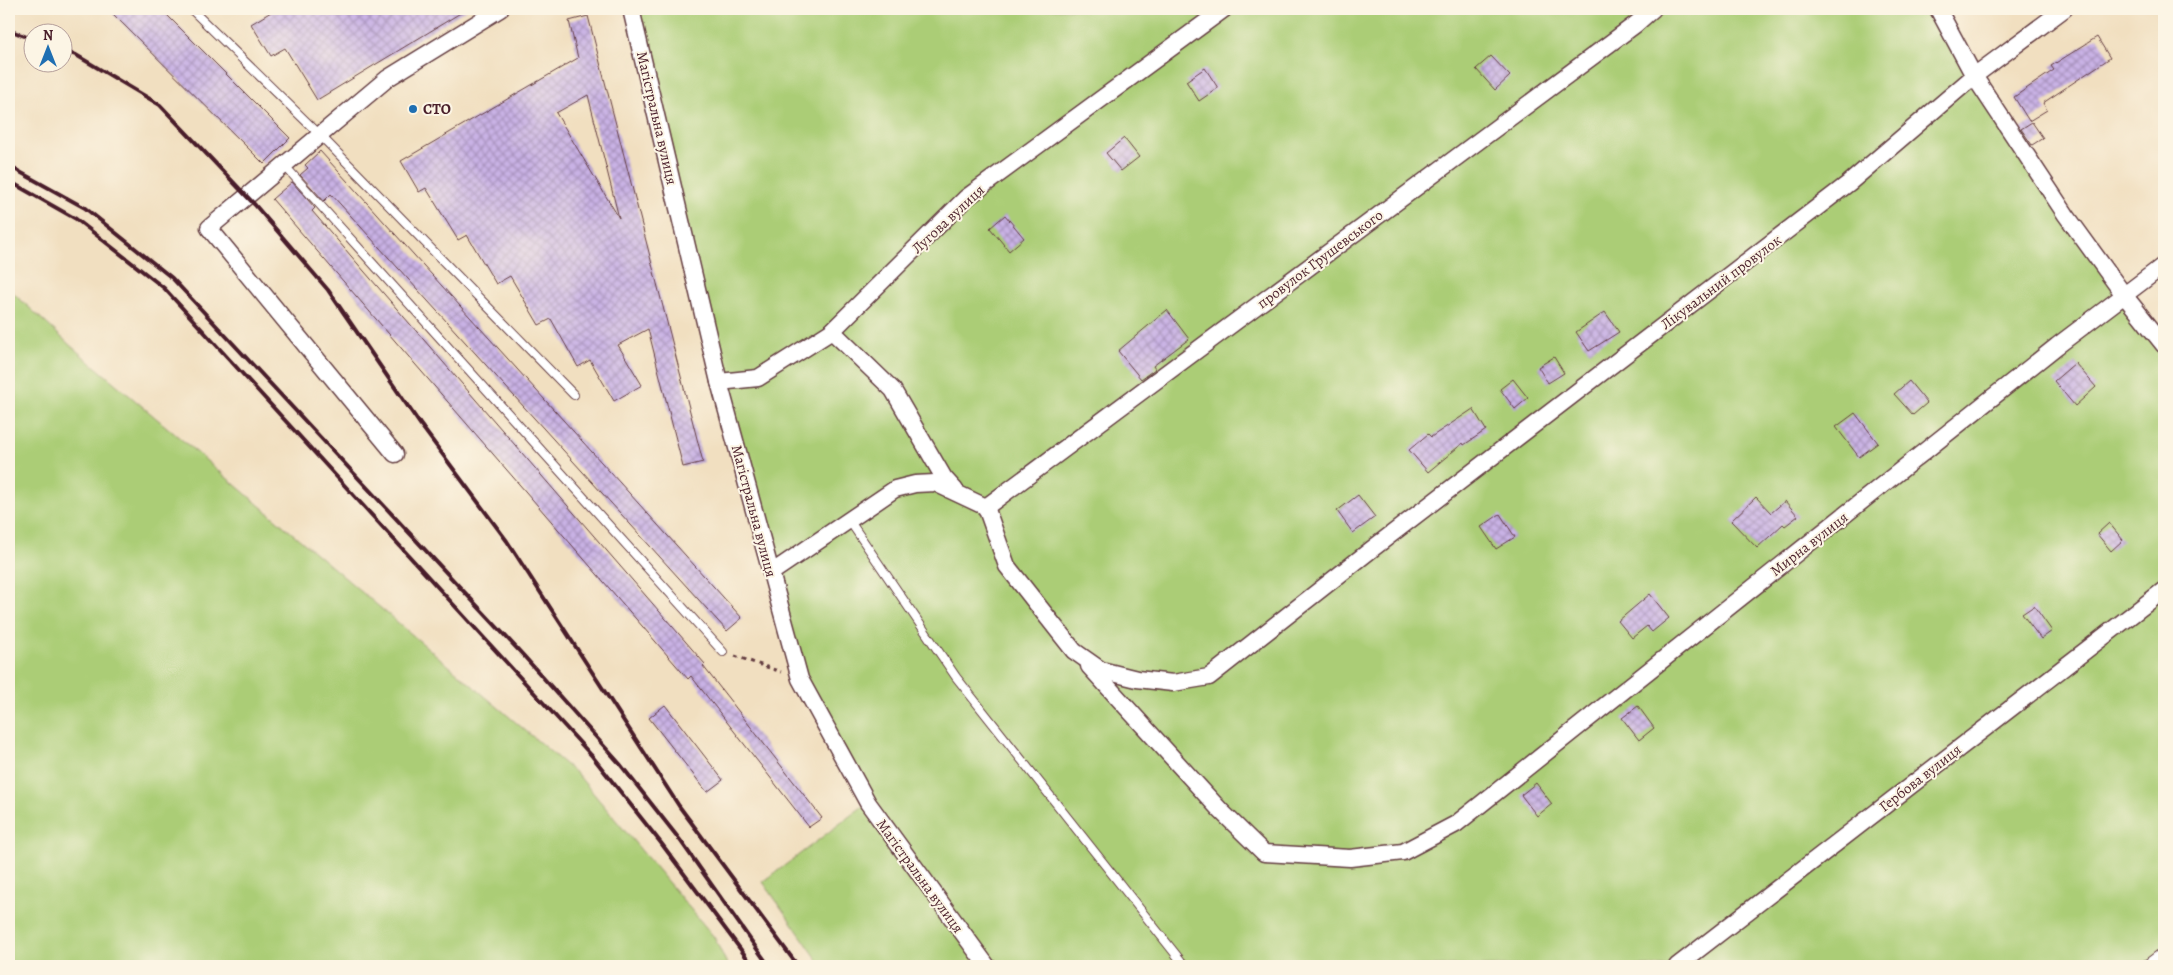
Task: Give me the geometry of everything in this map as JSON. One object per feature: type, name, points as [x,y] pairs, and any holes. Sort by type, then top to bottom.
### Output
[{"type":"street","points":[[395,454],[209,228],[388,78],[500,9]]},
{"type":"street","name":"Магістральна вулиця","points":[[631,9],[719,382],[800,679],[868,803],[987,966]]},
{"type":"street","name":"Лугова вулиця","points":[[719,382],[758,378],[832,331],[966,198],[1224,9]]},
{"type":"street","name":"провулок Грушевського","points":[[986,507],[1636,24],[1653,9]]},
{"type":"street","points":[[1938,9],[1974,76],[2066,216],[2124,295],[2164,345]]},
{"type":"street","name":"Лікувальний провулок","points":[[1074,651],[1101,670],[1137,679],[1173,683],[1209,677],[1372,549],[1849,183],[1974,76],[2064,9]]},
{"type":"street","name":"Мирна вулиця","points":[[1074,651],[1220,810],[1264,853],[1350,858],[1403,852],[1456,824],[2164,265]]},
{"type":"street","points":[[832,331],[893,390],[944,478],[958,493]]},
{"type":"street","points":[[771,573],[895,489],[915,484],[935,483],[986,507],[1008,566],[1074,651]]},
{"type":"street","name":"Гербова вулиця","points":[[1677,966],[2164,590]]},
{"type":"lane","points":[[191,9],[320,135],[574,395]]},
{"type":"lane","points":[[284,165],[722,652]]},
{"type":"lane","points":[[849,520],[956,677],[1185,966]]},
{"type":"lane","points":[[2144,966],[2164,951]]},
{"type":"path","points":[[722,652],[800,679]]},
{"type":"green space","points":[[631,9],[1938,9],[1974,76],[2164,345],[2164,966],[822,966],[763,882],[867,803],[800,679]]},
{"type":"green space","points":[[9,289],[71,346],[578,775],[714,937],[728,966],[9,966]]},
{"type":"building","points":[[108,9],[161,9],[290,138],[264,164]]},
{"type":"building","points":[[276,9],[467,9],[317,100],[285,48],[271,56],[251,24]]},
{"type":"building","points":[[588,16],[703,462],[683,467],[648,329],[618,345],[642,385],[614,401],[590,360],[578,367],[551,319],[539,325],[510,276],[496,284],[467,235],[458,240],[426,188],[419,192],[401,161],[578,58],[569,21]],"holes":[[[588,95],[619,218],[556,113]]]},
{"type":"building","points":[[2097,37],[2110,58],[2043,103],[2047,110],[2029,121],[2014,97],[2054,70],[2051,66]]},
{"type":"building","points":[[1491,56],[1510,76],[1495,90],[1476,69]]},
{"type":"building","points":[[1205,68],[1218,88],[1199,101],[1186,81]]},
{"type":"building","points":[[2032,122],[2043,138],[2032,145],[2021,129]]},
{"type":"building","points":[[1124,138],[1139,157],[1121,171],[1106,153]]},
{"type":"building","points":[[320,151],[742,618],[727,631],[331,194],[324,201],[300,175],[308,168],[305,165]]},
{"type":"building","points":[[292,182],[315,208],[312,211],[705,664],[703,666],[822,818],[809,827],[691,676],[688,679],[272,199]]},
{"type":"building","points":[[1005,215],[1024,238],[1009,251],[990,228]]},
{"type":"building","points":[[1167,310],[1189,339],[1153,366],[1155,369],[1141,379],[1118,351]]},
{"type":"building","points":[[1605,312],[1619,332],[1589,351],[1576,332]]},
{"type":"building","points":[[1554,357],[1564,373],[1548,383],[1538,367]]},
{"type":"building","points":[[2075,363],[2096,387],[2075,406],[2054,381]]},
{"type":"building","points":[[1513,379],[1528,398],[1515,409],[1500,389]]},
{"type":"building","points":[[1909,381],[1927,403],[1913,415],[1894,394]]},
{"type":"building","points":[[1473,409],[1486,430],[1464,445],[1463,443],[1428,472],[1409,450],[1428,434],[1431,437]]},
{"type":"building","points":[[1855,413],[1878,443],[1859,457],[1836,427]]},
{"type":"building","points":[[1358,495],[1375,517],[1353,533],[1337,511]]},
{"type":"building","points":[[1756,497],[1771,513],[1785,501],[1798,516],[1785,526],[1783,524],[1757,548],[1731,521]]},
{"type":"building","points":[[1500,514],[1515,537],[1496,549],[1481,527]]},
{"type":"building","points":[[2109,523],[2123,540],[2111,551],[2097,534]]},
{"type":"building","points":[[1650,594],[1669,618],[1652,632],[1647,626],[1632,638],[1618,621]]},
{"type":"building","points":[[2034,606],[2052,631],[2041,639],[2022,614]]},
{"type":"building","points":[[665,705],[723,780],[707,792],[649,718]]},
{"type":"building","points":[[1638,706],[1654,728],[1639,740],[1622,718]]},
{"type":"building","points":[[1536,783],[1552,804],[1537,816],[1521,795]]},
{"type":"railway","points":[[9,30],[22,35]]},
{"type":"railway","points":[[72,54],[160,105],[255,205],[328,290],[420,424],[507,541],[679,806],[798,966]]},
{"type":"railway","points":[[9,166],[85,208],[172,278],[523,655],[620,764],[680,840],[769,966]]},
{"type":"railway","points":[[9,181],[76,219],[164,288],[592,756],[661,843],[753,966]]},
{"type":"place","name":"СТО","points":[[413,109]]}]
